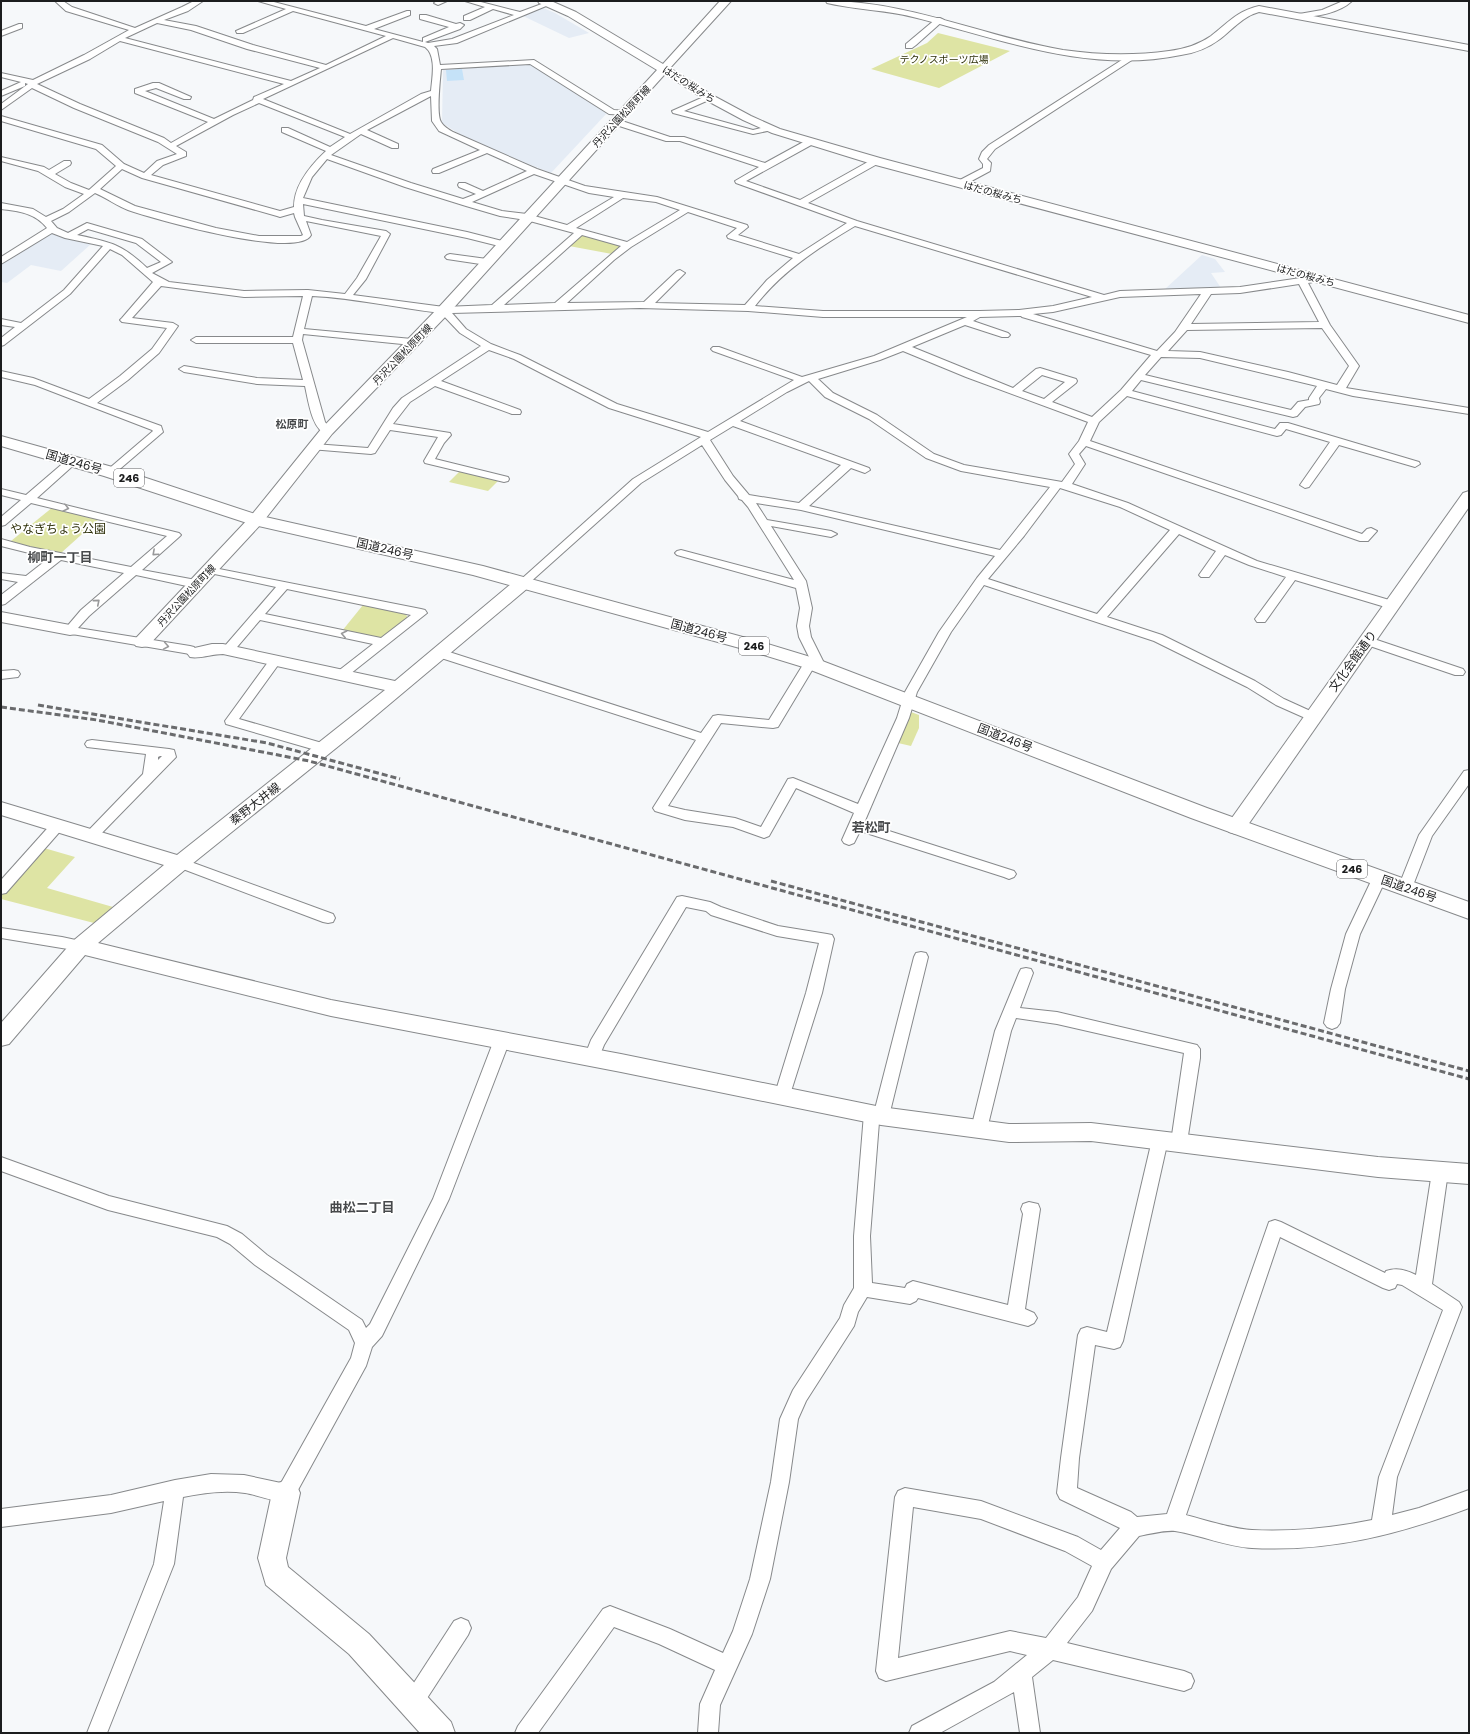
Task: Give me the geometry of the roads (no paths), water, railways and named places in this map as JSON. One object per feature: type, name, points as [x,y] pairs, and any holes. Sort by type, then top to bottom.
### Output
[{"type":"highway","name":"国道246号","points":[[1,441],[110,472],[256,520],[477,570],[754,646],[815,665],[1236,827],[1469,911]]},
{"type":"street","points":[[59,1],[69,9],[135,30]]},
{"type":"street","points":[[1,94],[32,83],[82,60],[119,38],[185,9],[199,1]]},
{"type":"street","points":[[262,1],[369,28],[428,45],[433,49],[437,67],[435,92],[436,121],[439,126],[450,134],[485,151],[534,171],[592,191],[647,198],[744,226],[731,236],[801,257]]},
{"type":"street","points":[[469,1],[520,14]]},
{"type":"street","name":"丹沢公園松原町線","points":[[142,642],[256,520],[327,431],[444,310],[561,180],[726,1]]},
{"type":"street","points":[[831,1],[892,9],[940,20],[1047,51],[1086,56],[1130,58],[1168,54],[1207,44],[1246,12],[1253,10],[1268,10],[1469,48]]},
{"type":"street","points":[[1299,16],[1332,10],[1348,1]]},
{"type":"street","points":[[428,45],[454,41],[546,2]]},
{"type":"street","name":"はだの桜みち","points":[[546,2],[572,14],[708,97],[769,128],[810,142],[1321,278],[1469,319]]},
{"type":"street","points":[[459,11],[470,17],[492,7]]},
{"type":"street","points":[[240,31],[293,9]]},
{"type":"street","points":[[369,28],[407,13]]},
{"type":"street","points":[[420,42],[458,26],[426,19]]},
{"type":"street","points":[[908,46],[918,40],[926,28],[940,20]]},
{"type":"street","points":[[156,21],[193,28],[250,47],[326,67]]},
{"type":"street","points":[[1,34],[19,26]]},
{"type":"street","points":[[171,146],[289,83],[394,35]]},
{"type":"street","points":[[119,38],[289,83]]},
{"type":"street","points":[[961,183],[987,169],[987,164],[983,159],[983,156],[992,147],[1130,58]]},
{"type":"street","points":[[437,67],[531,62],[620,117],[669,139],[681,139],[765,166]]},
{"type":"street","points":[[1,75],[32,83],[77,106],[150,135],[183,154],[160,163],[145,176]]},
{"type":"street","points":[[1,108],[32,83]]},
{"type":"street","points":[[187,97],[156,85],[138,91],[215,122]]},
{"type":"street","points":[[1,158],[50,173],[62,182],[92,191],[101,192],[123,205],[132,208],[235,236],[269,239],[303,239],[306,235],[298,209],[299,195],[308,179],[329,153],[362,131],[424,96],[435,92]]},
{"type":"street","points":[[708,97],[676,111],[753,132],[769,128]]},
{"type":"street","points":[[259,100],[352,137]]},
{"type":"street","points":[[1,118],[99,147],[121,166],[145,176],[280,214],[298,209],[468,235],[503,244]]},
{"type":"street","points":[[317,122],[287,131],[329,153],[408,184],[500,213],[527,218],[628,245]]},
{"type":"street","points":[[362,131],[395,146]]},
{"type":"street","points":[[810,142],[739,181],[854,223],[1102,297]]},
{"type":"street","points":[[436,171],[485,151]]},
{"type":"street","points":[[802,203],[876,160]]},
{"type":"street","points":[[50,173],[67,163]]},
{"type":"street","points":[[45,220],[52,218],[81,201],[121,166]]},
{"type":"street","points":[[465,202],[534,171]]},
{"type":"street","points":[[462,185],[483,194]]},
{"type":"street","points":[[568,230],[622,195]]},
{"type":"street","points":[[1,206],[22,209],[34,213],[45,220],[51,229],[68,236],[112,247],[132,258],[158,283],[229,293],[308,293],[444,310],[647,305],[748,308],[830,314],[1019,313],[1053,309],[1120,294],[1254,289],[1321,278]]},
{"type":"street","points":[[298,209],[322,223],[386,234],[362,279],[347,297]]},
{"type":"street","points":[[558,306],[595,271],[628,245],[687,209]]},
{"type":"street","points":[[748,308],[773,278],[801,257],[854,223]]},
{"type":"street","points":[[68,236],[87,226],[139,241],[167,262],[147,272]]},
{"type":"street","points":[[1,261],[51,229]]},
{"type":"street","points":[[495,308],[579,233]]},
{"type":"street","points":[[1,344],[67,292],[112,247],[139,241]]},
{"type":"street","points":[[450,257],[487,262]]},
{"type":"street","points":[[647,305],[680,273]]},
{"type":"street","points":[[1303,282],[1326,325],[1354,366],[1340,389]]},
{"type":"street","points":[[90,403],[124,378],[156,351],[173,326],[125,320],[158,283]]},
{"type":"street","points":[[849,840],[903,718],[911,692],[960,608],[1002,554],[1080,464],[1074,454],[1084,442],[1094,421],[1125,392],[1158,354],[1163,352],[1184,328],[1208,291]]},
{"type":"street","points":[[308,293],[298,336],[320,423],[327,431]]},
{"type":"street","points":[[444,310],[463,331],[488,346],[517,357],[613,406],[706,438],[729,478],[752,505],[800,581],[806,608],[803,626],[805,637],[815,665],[773,724],[718,719],[703,738],[675,787],[660,808],[685,815],[734,823],[764,833],[793,782],[862,811]]},
{"type":"street","points":[[1019,313],[1158,354],[1200,355],[1367,395],[1469,410]]},
{"type":"street","points":[[523,583],[638,481],[732,422],[806,379],[877,358],[965,322],[980,314]]},
{"type":"street","points":[[1,322],[24,326]]},
{"type":"street","points":[[965,322],[990,332],[1005,335]]},
{"type":"street","points":[[1184,328],[1326,325]]},
{"type":"street","points":[[196,340],[298,336],[412,342]]},
{"type":"street","points":[[314,447],[371,451],[386,426],[406,400],[488,346]]},
{"type":"street","points":[[903,347],[1014,392],[1094,421]]},
{"type":"street","points":[[716,349],[806,379],[829,395],[873,417],[930,456],[961,468],[1060,486],[1124,505],[1222,551],[1253,563],[1392,605]]},
{"type":"street","points":[[192,368],[257,381],[309,383]]},
{"type":"street","points":[[1014,392],[1040,371],[1072,381],[1045,403]]},
{"type":"street","points":[[1,374],[42,383],[157,428],[158,432],[110,472]]},
{"type":"street","points":[[1139,376],[1293,414],[1302,404],[1315,402],[1314,398],[1324,385]]},
{"type":"street","points":[[434,382],[516,412]]},
{"type":"street","points":[[1125,392],[1278,433],[1284,425],[1415,464]]},
{"type":"street","points":[[732,422],[865,470]]},
{"type":"street","points":[[386,426],[446,435],[440,441],[429,461],[504,479]]},
{"type":"street","points":[[1305,485],[1336,441]]},
{"type":"street","points":[[1084,442],[1364,539],[1371,531]]},
{"type":"street","points":[[1,523],[72,461]]},
{"type":"street","points":[[801,507],[848,465]]},
{"type":"street","points":[[1,492],[176,535],[85,613],[70,630]]},
{"type":"street","points":[[743,496],[801,507],[1002,554]]},
{"type":"street","name":"文化会館通り","points":[[1236,827],[1312,716],[1368,641],[1469,496]]},
{"type":"street","points":[[764,523],[812,533],[831,534]]},
{"type":"street","points":[[1100,618],[1177,529]]},
{"type":"street","points":[[1,542],[28,550],[196,584]]},
{"type":"street","points":[[1205,575],[1222,551]]},
{"type":"street","points":[[681,553],[801,586]]},
{"type":"street","points":[[1,601],[59,556]]},
{"type":"street","points":[[209,570],[421,613],[341,675]]},
{"type":"street","points":[[1,576],[28,580]]},
{"type":"street","points":[[1261,619],[1292,576]]},
{"type":"street","points":[[981,580],[1158,638],[1251,684],[1280,702],[1312,716]]},
{"type":"street","name":"秦野大井線","points":[[1,1038],[80,946],[180,863],[324,748],[523,583]]},
{"type":"street","points":[[228,650],[284,585]]},
{"type":"street","points":[[258,616],[382,642]]},
{"type":"street","points":[[1,617],[193,652],[212,649],[228,650],[398,687]]},
{"type":"street","points":[[1368,641],[1459,672]]},
{"type":"street","points":[[439,653],[703,738]]},
{"type":"street","points":[[275,661],[231,721],[324,748]]},
{"type":"street","points":[[1,674],[14,674]]},
{"type":"street","points":[[91,836],[150,775],[150,758],[155,752],[151,750],[92,744]]},
{"type":"street","points":[[1405,888],[1426,835],[1469,774]]},
{"type":"street","points":[[1,808],[180,863],[328,918]]},
{"type":"street","points":[[1,889],[58,825]]},
{"type":"street","points":[[856,825],[1009,874]]},
{"type":"street","points":[[1332,1023],[1338,989],[1353,934],[1379,879]]},
{"type":"street","points":[[592,1058],[596,1044],[682,901],[710,907],[716,911],[777,931],[827,939],[814,993],[782,1097]]},
{"type":"street","points":[[1,934],[62,942],[80,946],[332,1008],[502,1040],[877,1115],[1009,1133],[1036,1134],[1091,1132],[1378,1167],[1469,1174]]},
{"type":"street","points":[[708,1733],[710,1704],[742,1634],[760,1579],[780,1482],[789,1419],[799,1396],[848,1321],[850,1310],[863,1289],[862,1236],[877,1115],[921,957]]},
{"type":"street","points":[[979,1129],[998,1056],[1003,1030],[1026,973]]},
{"type":"street","points":[[1010,1012],[1057,1018],[1192,1049],[1192,1058],[1114,1341],[1087,1335],[1070,1458],[1067,1493],[1124,1518],[1134,1527]]},
{"type":"street","points":[[440,1733],[359,1644],[276,1575],[272,1558],[286,1493],[360,1360],[364,1343],[376,1330],[441,1198],[502,1040]]},
{"type":"street","points":[[1,1164],[108,1203],[221,1231],[236,1239],[261,1260],[330,1309],[356,1325],[364,1343]]},
{"type":"street","points":[[1422,1288],[1440,1172]]},
{"type":"street","points":[[863,1289],[910,1296],[914,1289],[1022,1316],[1032,1209],[1029,1208]]},
{"type":"street","points":[[1174,1522],[1275,1227],[1389,1283],[1392,1276],[1397,1275],[1406,1279],[1453,1307],[1388,1477],[1380,1527]]},
{"type":"street","points":[[1,1518],[111,1504],[175,1489],[211,1483],[244,1484],[286,1493]]},
{"type":"street","points":[[97,1733],[164,1564],[175,1489]]},
{"type":"street","points":[[1104,1562],[1071,1544],[981,1510],[905,1496],[886,1671],[1010,1641],[1184,1681]]},
{"type":"street","points":[[919,1733],[1001,1689],[1050,1649],[1085,1604],[1104,1562],[1134,1527],[1174,1522],[1250,1539],[1314,1538],[1348,1534],[1380,1527],[1419,1517],[1469,1499]]},
{"type":"street","points":[[525,1733],[610,1616],[663,1636],[728,1666]]},
{"type":"street","points":[[412,1702],[461,1628]]},
{"type":"street","points":[[1021,1673],[1030,1733]]},
{"type":"water","points":[[462,69],[464,80],[447,81],[446,70]]},
{"type":"railway","points":[[38,705],[267,743],[400,779]]},
{"type":"railway","points":[[1,707],[97,720],[309,761],[1469,1079]]},
{"type":"railway","points":[[771,881],[1469,1071]]},
{"type":"district","name":"松原町","points":[[292,424]]},
{"type":"district","name":"柳町一丁目","points":[[60,557]]},
{"type":"district","name":"若松町","points":[[871,827]]},
{"type":"district","name":"曲松二丁目","points":[[362,1207]]},
{"type":"park label","name":"テクノスポーツ広場","points":[[944,59]]},
{"type":"park label","name":"やなぎちょう公園","points":[[58,529]]}]
